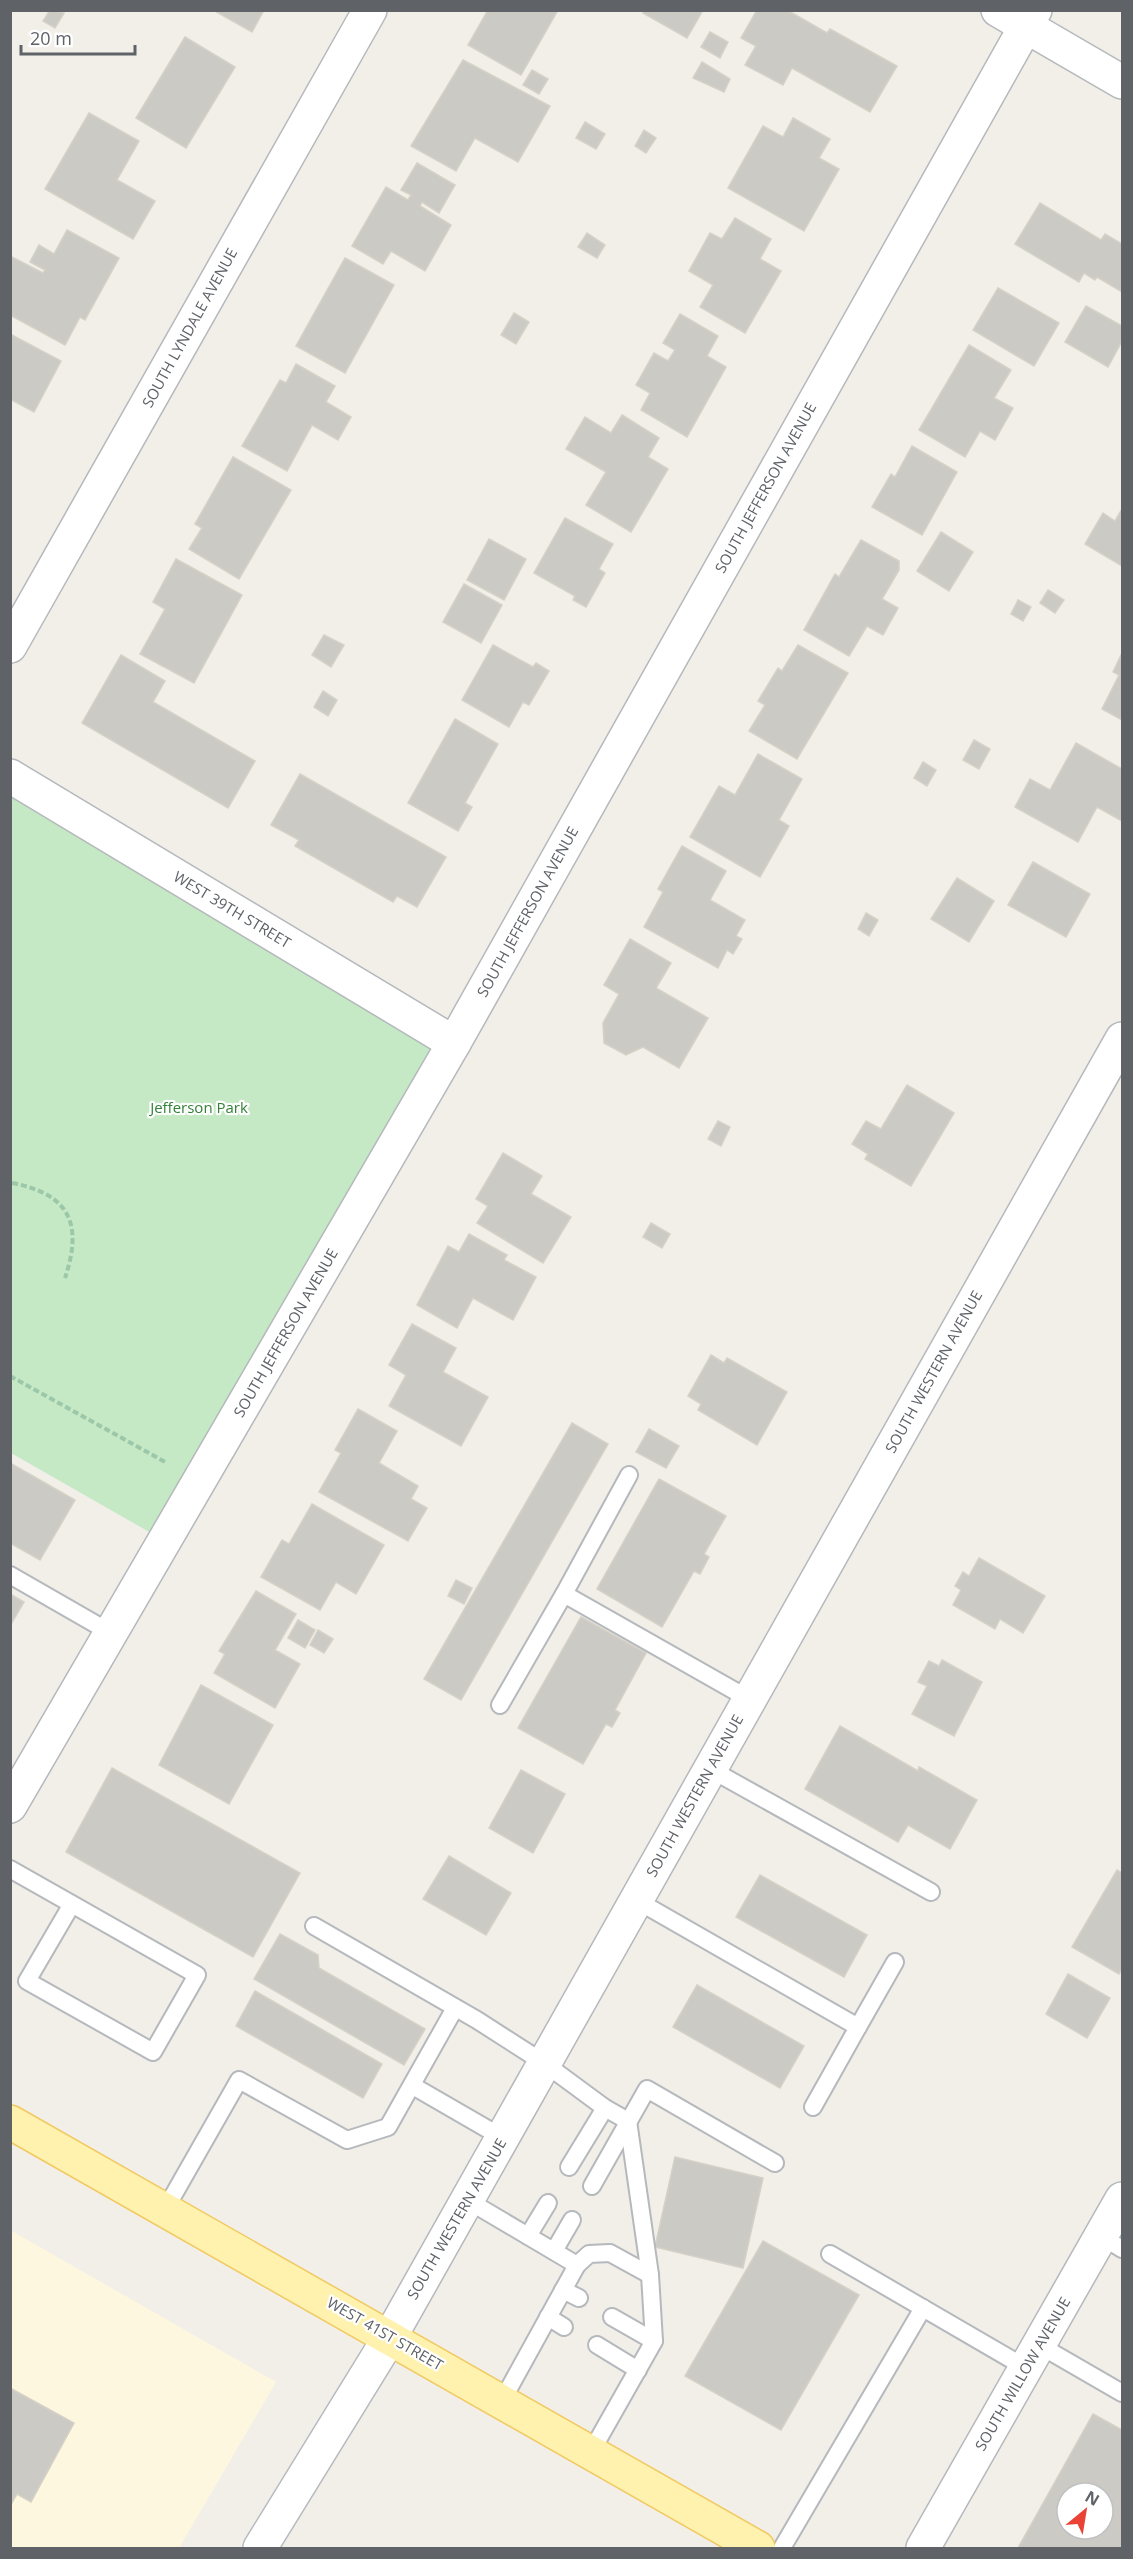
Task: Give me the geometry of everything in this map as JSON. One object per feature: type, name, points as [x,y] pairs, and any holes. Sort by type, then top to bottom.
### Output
[{"type":"main road","name":"WEST 41ST STREET","points":[[10,2122],[166,2208],[758,2548]]},
{"type":"street","name":"SOUTH LYNDALE AVENUE","points":[[10,646],[369,10]]},
{"type":"street","points":[[998,10],[1030,19],[1122,82]]},
{"type":"street","name":"SOUTH JEFFERSON AVENUE","points":[[10,1806],[454,1043],[1030,19]]},
{"type":"street","name":"WEST 39TH STREET","points":[[10,776],[454,1043]]},
{"type":"street","name":"SOUTH WESTERN AVENUE","points":[[260,2548],[390,2337],[1122,1039]]},
{"type":"street","name":"SOUTH WILLOW AVENUE","points":[[923,2548],[1033,2356],[1112,2243],[1122,2199]]},
{"type":"lane","points":[[500,1706],[629,1475]]},
{"type":"lane","points":[[10,1575],[111,1633]]},
{"type":"lane","points":[[564,1594],[749,1700]]},
{"type":"lane","points":[[710,1769],[931,1892]]},
{"type":"lane","points":[[10,1869],[72,1904],[196,1975],[153,2052],[27,1981],[72,1904]]},
{"type":"lane","points":[[636,1900],[858,2027]]},
{"type":"lane","points":[[314,1926],[544,2063],[605,2108],[628,2121]]},
{"type":"lane","points":[[813,2106],[895,1962]]},
{"type":"lane","points":[[166,2208],[239,2079],[347,2140],[388,2127],[455,2008]]},
{"type":"lane","points":[[413,2085],[503,2138]]},
{"type":"lane","points":[[592,2186],[647,2089],[775,2163]]},
{"type":"lane","points":[[569,2167],[605,2108]]},
{"type":"lane","points":[[591,2452],[654,2342],[650,2275],[628,2121]]},
{"type":"lane","points":[[467,2200],[577,2265]]},
{"type":"lane","points":[[528,2236],[548,2203]]},
{"type":"lane","points":[[554,2252],[572,2220]]},
{"type":"lane","points":[[502,2401],[577,2265],[589,2254],[610,2253],[650,2275]]},
{"type":"lane","points":[[830,2254],[923,2308],[1122,2393]]},
{"type":"lane","points":[[563,2290],[579,2298]]},
{"type":"lane","points":[[782,2548],[923,2308]]},
{"type":"lane","points":[[548,2317],[564,2327]]},
{"type":"lane","points":[[612,2317],[654,2342]]},
{"type":"lane","points":[[597,2345],[638,2370]]},
{"type":"path","points":[[11,1183],[38,1188],[57,1200],[70,1221],[75,1245],[65,1278]]},
{"type":"path","points":[[10,1376],[160,1460],[201,1479]]},
{"type":"shaded area","points":[[10,2230],[276,2382],[179,2548],[11,2548]]},
{"type":"green space","name":"Jefferson Park","points":[[10,776],[454,1043],[165,1541],[11,1453]]},
{"type":"building","points":[[50,10],[64,13],[55,28],[43,21]]},
{"type":"building","points":[[213,10],[264,10],[252,32]]},
{"type":"building","points":[[488,10],[558,10],[521,75],[468,45]]},
{"type":"building","points":[[645,10],[703,10],[687,38],[643,13]]},
{"type":"building","points":[[757,10],[787,10],[827,33],[830,29],[897,66],[870,112],[792,68],[783,85],[745,65],[756,46],[741,38]]},
{"type":"building","points":[[710,32],[728,42],[720,58],[701,47]]},
{"type":"building","points":[[185,37],[235,67],[186,148],[136,118]]},
{"type":"building","points":[[463,60],[550,106],[518,162],[475,138],[456,171],[411,146]]},
{"type":"building","points":[[702,62],[730,79],[724,92],[693,78]]},
{"type":"building","points":[[532,70],[548,79],[539,94],[523,85]]},
{"type":"building","points":[[89,113],[139,141],[117,180],[155,201],[133,239],[45,189]]},
{"type":"building","points":[[793,118],[830,139],[819,158],[839,169],[804,231],[728,188],[763,126],[783,137]]},
{"type":"building","points":[[585,122],[605,134],[596,149],[576,138]]},
{"type":"building","points":[[644,130],[656,138],[646,153],[635,146]]},
{"type":"building","points":[[417,163],[455,185],[439,213],[422,202],[420,206],[451,225],[425,271],[391,251],[383,264],[352,246],[386,187],[408,200],[411,195],[401,190]]},
{"type":"building","points":[[1040,203],[1101,240],[1105,234],[1122,244],[1122,292],[1097,277],[1095,280],[1084,273],[1079,282],[1015,244]]},
{"type":"building","points":[[735,218],[771,239],[760,259],[781,271],[745,333],[700,307],[713,285],[689,271],[710,233],[722,239]]},
{"type":"building","points":[[67,230],[119,258],[85,320],[80,317],[65,345],[10,315],[10,256],[43,273],[45,270],[30,262],[39,245],[54,254]]},
{"type":"building","points":[[587,233],[605,245],[597,258],[578,247]]},
{"type":"building","points":[[345,258],[394,285],[345,373],[296,346]]},
{"type":"building","points":[[998,288],[1059,323],[1034,366],[973,330]]},
{"type":"building","points":[[1086,306],[1122,326],[1122,341],[1108,367],[1065,342]]},
{"type":"building","points":[[514,313],[529,322],[516,344],[501,335]]},
{"type":"building","points":[[680,314],[718,336],[707,356],[726,367],[687,437],[641,410],[650,393],[636,385],[654,353],[668,361],[675,350],[663,343]]},
{"type":"building","points":[[10,334],[61,361],[34,412],[10,399]]},
{"type":"building","points":[[969,345],[1011,370],[994,398],[1013,408],[995,440],[980,431],[965,457],[919,430]]},
{"type":"building","points":[[296,364],[335,386],[326,402],[351,417],[338,440],[312,425],[287,471],[242,446],[280,380],[286,383]]},
{"type":"building","points":[[622,415],[659,438],[648,457],[668,469],[631,532],[586,505],[606,472],[566,449],[585,417],[611,433]]},
{"type":"building","points":[[912,446],[957,472],[922,535],[872,507],[891,474],[895,477]]},
{"type":"building","points":[[233,457],[291,490],[239,579],[189,549],[202,528],[195,524]]},
{"type":"building","points":[[1122,509],[1122,566],[1085,544],[1103,513],[1115,521]]},
{"type":"building","points":[[565,518],[613,544],[599,569],[605,573],[586,607],[573,600],[575,596],[534,573]]},
{"type":"building","points":[[941,532],[973,552],[949,591],[917,571]]},
{"type":"building","points":[[489,539],[526,559],[504,600],[467,580]]},
{"type":"building","points":[[861,540],[899,561],[899,570],[882,599],[898,608],[883,635],[867,626],[849,656],[804,630],[835,574],[839,577]]},
{"type":"building","points":[[176,559],[242,595],[194,683],[140,654],[165,609],[153,602]]},
{"type":"building","points":[[464,584],[502,605],[481,643],[443,622]]},
{"type":"building","points":[[1048,590],[1064,600],[1055,613],[1040,603]]},
{"type":"building","points":[[1018,600],[1031,607],[1023,621],[1011,614]]},
{"type":"building","points":[[324,635],[344,645],[331,667],[312,655]]},
{"type":"building","points":[[493,645],[533,667],[536,663],[549,671],[529,705],[523,702],[509,727],[462,700]]},
{"type":"building","points":[[798,645],[848,673],[797,759],[749,731],[765,705],[758,701],[778,668],[782,671]]},
{"type":"building","points":[[1122,653],[1122,720],[1102,709],[1119,675],[1113,672]]},
{"type":"building","points":[[121,655],[165,681],[153,702],[255,761],[228,808],[82,723]]},
{"type":"building","points":[[323,691],[337,700],[328,716],[314,707]]},
{"type":"building","points":[[455,719],[498,744],[465,803],[472,807],[458,831],[408,803]]},
{"type":"building","points":[[974,740],[990,749],[979,769],[963,760]]},
{"type":"building","points":[[1076,743],[1122,769],[1122,821],[1097,807],[1078,842],[1015,807],[1030,779],[1050,790]]},
{"type":"building","points":[[758,754],[802,779],[779,820],[789,826],[760,877],[690,837],[719,786],[735,795]]},
{"type":"building","points":[[923,762],[936,770],[927,786],[914,778]]},
{"type":"building","points":[[300,774],[446,857],[417,907],[397,896],[393,902],[295,846],[299,840],[271,825]]},
{"type":"building","points":[[682,846],[726,871],[710,900],[745,920],[736,936],[742,939],[733,954],[727,950],[718,968],[644,927],[663,892],[658,889]]},
{"type":"building","points":[[1033,862],[1090,894],[1066,937],[1008,905]]},
{"type":"building","points":[[957,878],[994,901],[969,942],[931,919]]},
{"type":"building","points":[[866,913],[878,920],[869,936],[858,929]]},
{"type":"building","points":[[630,939],[671,963],[656,988],[708,1018],[679,1068],[643,1047],[626,1055],[604,1043],[603,1023],[619,994],[604,985]]},
{"type":"building","points":[[907,1085],[954,1113],[911,1186],[865,1159],[868,1154],[852,1144],[866,1121],[881,1129]]},
{"type":"building","points":[[718,1121],[730,1127],[721,1146],[708,1139]]},
{"type":"building","points":[[503,1153],[542,1176],[531,1194],[571,1217],[543,1263],[477,1223],[488,1206],[476,1199]]},
{"type":"building","points":[[651,1223],[670,1234],[662,1248],[643,1237]]},
{"type":"building","points":[[469,1234],[507,1255],[504,1260],[536,1277],[513,1320],[473,1298],[457,1328],[417,1305],[448,1246],[459,1252]]},
{"type":"building","points":[[412,1324],[456,1348],[443,1372],[488,1397],[461,1446],[389,1406],[406,1375],[389,1365]]},
{"type":"building","points":[[711,1355],[724,1363],[727,1358],[787,1392],[757,1445],[698,1410],[701,1404],[688,1396]]},
{"type":"building","points":[[358,1409],[397,1431],[379,1463],[418,1486],[411,1499],[427,1508],[408,1541],[319,1492],[341,1453],[335,1450]]},
{"type":"building","points":[[572,1423],[608,1444],[461,1700],[424,1679]]},
{"type":"building","points":[[649,1429],[679,1446],[666,1468],[636,1452]]},
{"type":"building","points":[[10,1463],[75,1500],[40,1560],[10,1543]]},
{"type":"building","points":[[659,1479],[726,1516],[704,1554],[709,1557],[700,1574],[694,1571],[662,1627],[597,1589]]},
{"type":"building","points":[[312,1504],[384,1545],[356,1594],[336,1582],[320,1610],[261,1577],[282,1540],[289,1544]]},
{"type":"building","points":[[979,1558],[1045,1596],[1023,1633],[1000,1619],[995,1629],[953,1605],[961,1590],[955,1586],[963,1572],[969,1576]]},
{"type":"building","points":[[456,1580],[472,1588],[464,1604],[448,1596]]},
{"type":"building","points":[[256,1591],[296,1614],[275,1650],[300,1664],[275,1708],[214,1673],[225,1654],[219,1651]]},
{"type":"building","points":[[10,1594],[24,1602],[10,1626]]},
{"type":"building","points":[[581,1617],[646,1653],[615,1710],[620,1713],[612,1727],[606,1724],[583,1764],[518,1728]]},
{"type":"building","points":[[298,1620],[315,1630],[305,1648],[288,1638]]},
{"type":"building","points":[[318,1630],[333,1639],[324,1653],[310,1645]]},
{"type":"building","points":[[942,1660],[982,1682],[954,1736],[912,1714],[927,1686],[918,1682],[929,1661],[939,1666]]},
{"type":"building","points":[[201,1685],[273,1725],[229,1804],[159,1765]]},
{"type":"building","points":[[840,1726],[918,1771],[919,1767],[977,1800],[950,1849],[908,1825],[898,1842],[805,1789]]},
{"type":"building","points":[[112,1768],[300,1873],[253,1957],[66,1852]]},
{"type":"building","points":[[521,1770],[565,1794],[533,1853],[489,1828]]},
{"type":"building","points":[[449,1856],[511,1893],[486,1935],[423,1899]]},
{"type":"building","points":[[1117,1870],[1122,1873],[1122,1968],[1119,1974],[1072,1947]]},
{"type":"building","points":[[760,1875],[867,1935],[844,1977],[736,1917]]},
{"type":"building","points":[[280,1934],[318,1955],[319,1968],[425,2029],[404,2065],[254,1979]]},
{"type":"building","points":[[1068,1974],[1110,1998],[1087,2038],[1046,2014]]},
{"type":"building","points":[[697,1985],[804,2046],[780,2088],[673,2027]]},
{"type":"building","points":[[255,1991],[382,2064],[363,2098],[236,2026]]},
{"type":"building","points":[[675,2157],[763,2178],[743,2268],[655,2247]]},
{"type":"building","points":[[763,2241],[859,2295],[781,2430],[685,2376]]},
{"type":"building","points":[[10,2388],[74,2423],[31,2502],[17,2494],[10,2506]]},
{"type":"building","points":[[1093,2414],[1122,2430],[1122,2548],[1018,2548],[1055,2482],[1055,2541],[1115,2541],[1115,2481],[1056,2481]]}]
